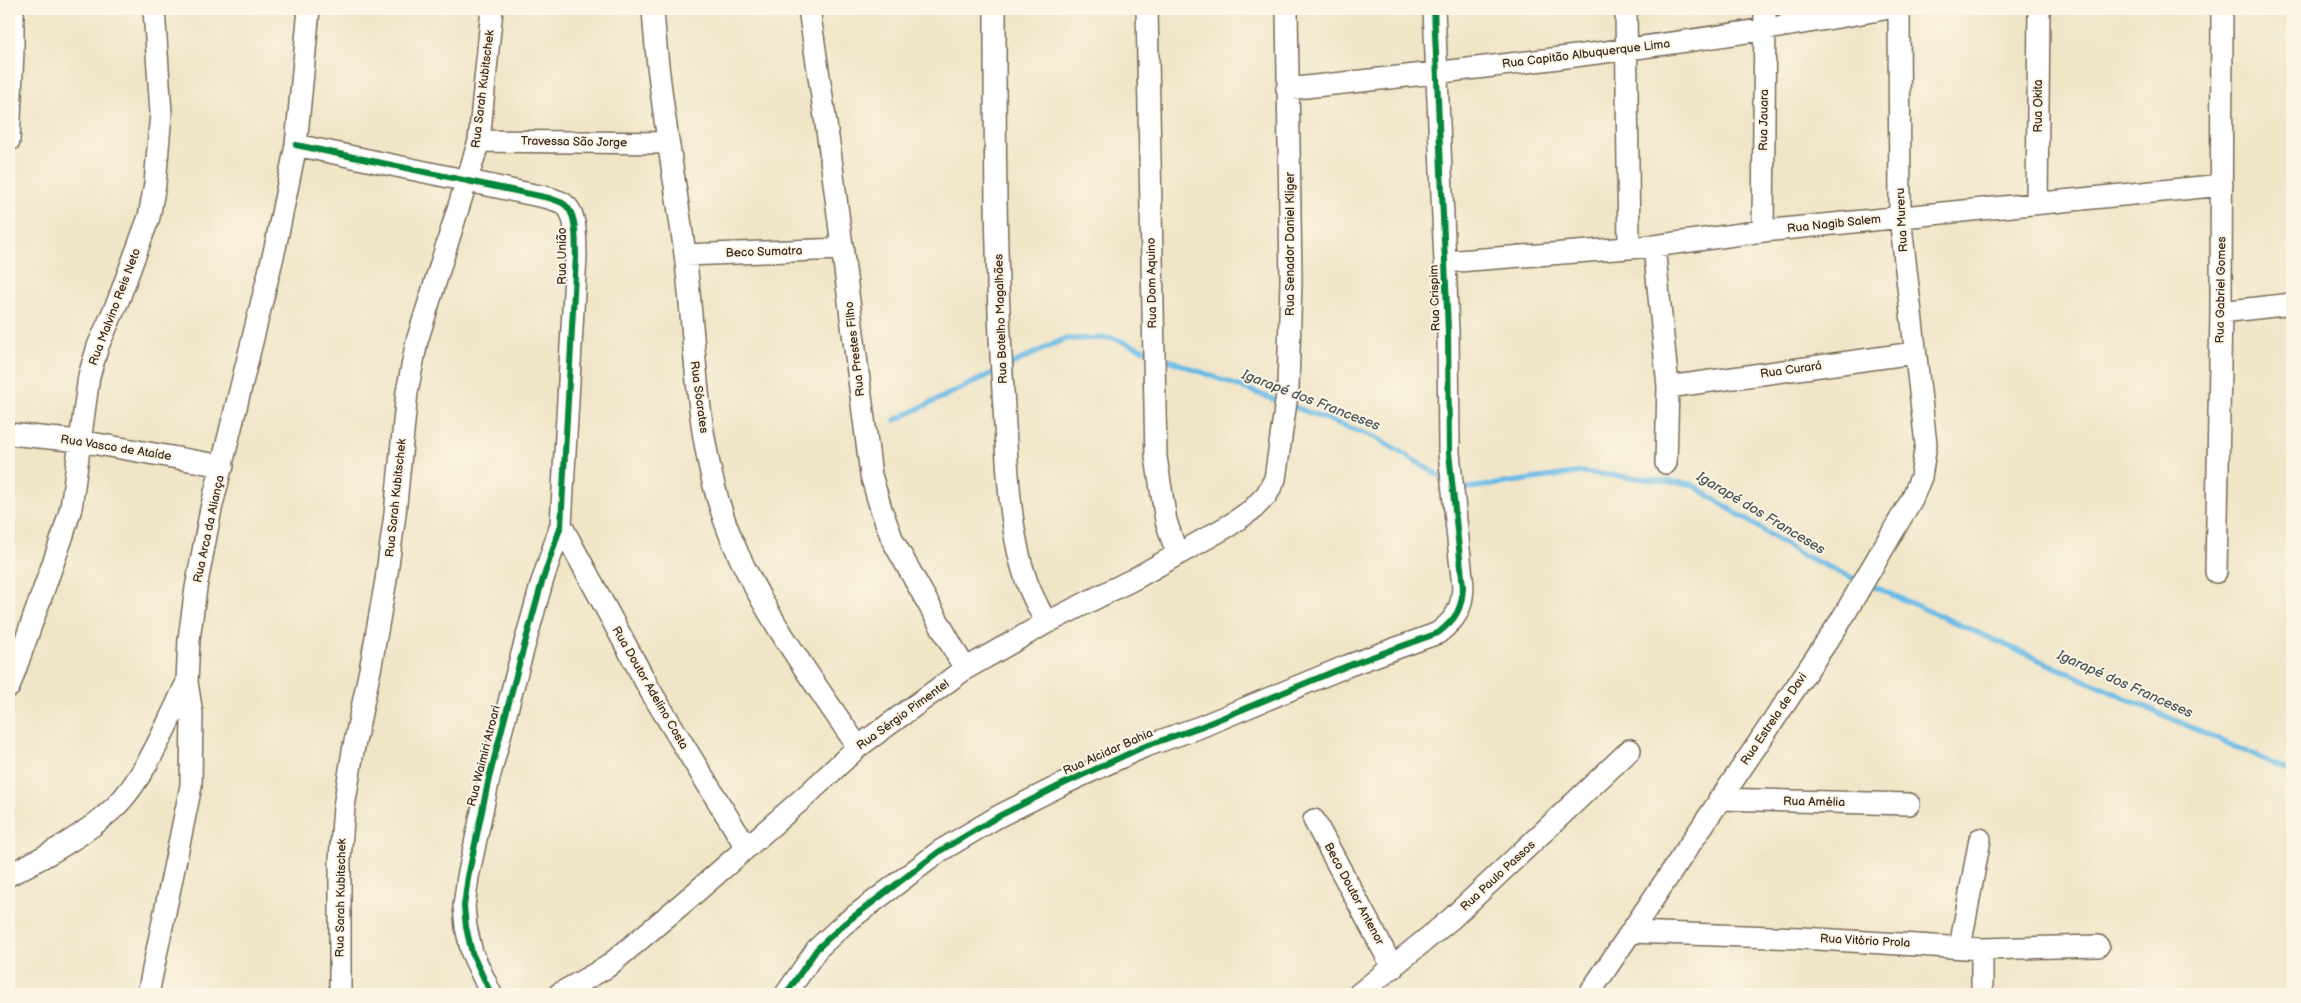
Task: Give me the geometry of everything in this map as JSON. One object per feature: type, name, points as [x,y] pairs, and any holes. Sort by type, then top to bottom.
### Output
[{"type":"street","points":[[9,141],[13,9]]},
{"type":"street","name":"Rua Malvino Reis Neto","points":[[9,687],[71,508],[89,376],[98,346],[121,293],[149,217],[155,184],[161,113],[154,9]]},
{"type":"street","name":"Rua Arca da Aliança","points":[[148,994],[190,786],[193,750],[192,714],[187,682],[189,639],[196,588],[211,509],[275,248],[296,145],[309,9]]},
{"type":"street","name":"Rua Sarah Kubitschek","points":[[340,994],[340,859],[344,807],[386,580],[396,514],[407,392],[419,333],[480,141],[492,9]]},
{"type":"street","name":"Rua Sócrates","points":[[653,9],[668,143],[685,255],[696,390],[717,499],[732,539],[755,589],[788,644],[858,747]]},
{"type":"street","name":"Rua Prestes Filho","points":[[809,9],[843,249],[871,475],[881,509],[897,549],[965,669]]},
{"type":"street","name":"Rua Botelho Magalhães","points":[[995,9],[995,127],[1000,346],[1008,466],[1018,544],[1028,585],[1046,623]]},
{"type":"street","name":"Rua Dom Aquino","points":[[1147,9],[1156,457],[1166,521],[1177,554]]},
{"type":"street","name":"Rua Senador Daniel Kliger","points":[[1275,479],[1288,388],[1290,282],[1286,89],[1287,9]]},
{"type":"street","name":"Rua Crispim","points":[[1434,9],[1445,262],[1449,453],[1463,587]]},
{"type":"street","points":[[1626,9],[1629,246]]},
{"type":"street","name":"Rua Jauara","points":[[1762,231],[1764,9]]},
{"type":"street","name":"Rua Capitão Albuquerque Lima","points":[[1286,89],[1436,74],[1764,31],[1884,9]]},
{"type":"street","name":"Rua Mureru","points":[[1899,9],[1900,217],[1914,353],[1925,430]]},
{"type":"street","name":"Rua Okita","points":[[2038,203],[2039,9]]},
{"type":"street","name":"Rua Gabriel Gomes","points":[[2216,572],[2221,312],[2222,9]]},
{"type":"street","name":"Travessa São Jorge","points":[[480,141],[668,143]]},
{"type":"street","name":"Rua União","points":[[296,145],[549,198],[565,205],[572,214],[575,227],[576,256],[561,525]]},
{"type":"street","name":"Rua Nagib Salem","points":[[1445,262],[1629,246],[1654,246],[1762,231],[2222,185]]},
{"type":"street","points":[[1654,246],[1668,387],[1666,463]]},
{"type":"street","name":"Beco Sumatra","points":[[685,255],[843,249]]},
{"type":"street","points":[[2221,312],[2292,304]]},
{"type":"street","name":"Rua Curará","points":[[1668,387],[1914,353]]},
{"type":"street","name":"Rua Estrela de Davi","points":[[1589,994],[1867,580],[1912,499],[1921,477],[1925,458],[1925,430]]},
{"type":"street","name":"Rua Vasco de Ataíde","points":[[9,434],[80,441],[223,466]]},
{"type":"street","name":"Rua Sérgio Pimentel","points":[[559,994],[607,967],[809,794],[858,747],[965,669],[1046,623],[1134,579],[1230,525],[1253,509],[1268,494],[1275,479]]},
{"type":"street","name":"Rua Doutor Adelino Costa","points":[[561,525],[651,692],[746,847]]},
{"type":"street","name":"Rua Waimiri Atroari","points":[[491,994],[472,953],[466,927],[464,906],[468,877],[489,778],[542,582],[561,525]]},
{"type":"street","name":"Rua Alcidar Bahia","points":[[786,994],[817,949],[844,924],[940,851],[999,816],[1143,747],[1200,727],[1348,666],[1438,632],[1450,624],[1456,615],[1462,603],[1463,587]]},
{"type":"street","points":[[9,875],[63,846],[96,824],[116,806],[128,791],[159,742],[187,682]]},
{"type":"street","name":"Rua Paulo Passos","points":[[1359,994],[1451,919],[1630,750]]},
{"type":"street","name":"Rua Amélia","points":[[1719,799],[1909,804]]},
{"type":"street","name":"Beco Doutor Antenor","points":[[1314,820],[1393,968]]},
{"type":"street","points":[[1960,947],[1980,839]]},
{"type":"street","name":"Rua Vitório Prola","points":[[1631,932],[1801,938],[1982,949],[2098,946]]},
{"type":"street","points":[[1982,949],[1982,994]]},
{"type":"waterway","name":"Igarapé dos Franceses","points":[[1006,367],[1064,339],[1113,338],[1150,352]]},
{"type":"waterway","name":"Igarapé dos Franceses","points":[[1158,356],[1281,402]]},
{"type":"waterway","name":"Igarapé dos Franceses","points":[[895,420],[997,371]]},
{"type":"waterway","name":"Igarapé dos Franceses","points":[[1289,405],[1377,438],[1445,479]]},
{"type":"waterway","name":"Igarapé dos Franceses","points":[[1458,486],[1462,489],[1582,472],[1691,484],[1800,554],[1859,581]]},
{"type":"waterway","name":"Igarapé dos Franceses","points":[[1868,584],[2292,772]]},
{"type":"cycle path","points":[[786,994],[817,949],[844,924],[940,851],[999,816],[1143,747],[1200,727],[1347,666],[1438,633],[1454,618],[1461,602],[1463,587],[1449,453],[1448,331],[1434,9]]},
{"type":"cycle path","points":[[296,145],[549,198],[564,204],[572,214],[574,221],[576,256],[561,525],[542,582],[489,778],[468,877],[464,906],[466,927],[472,953],[491,994]]}]
